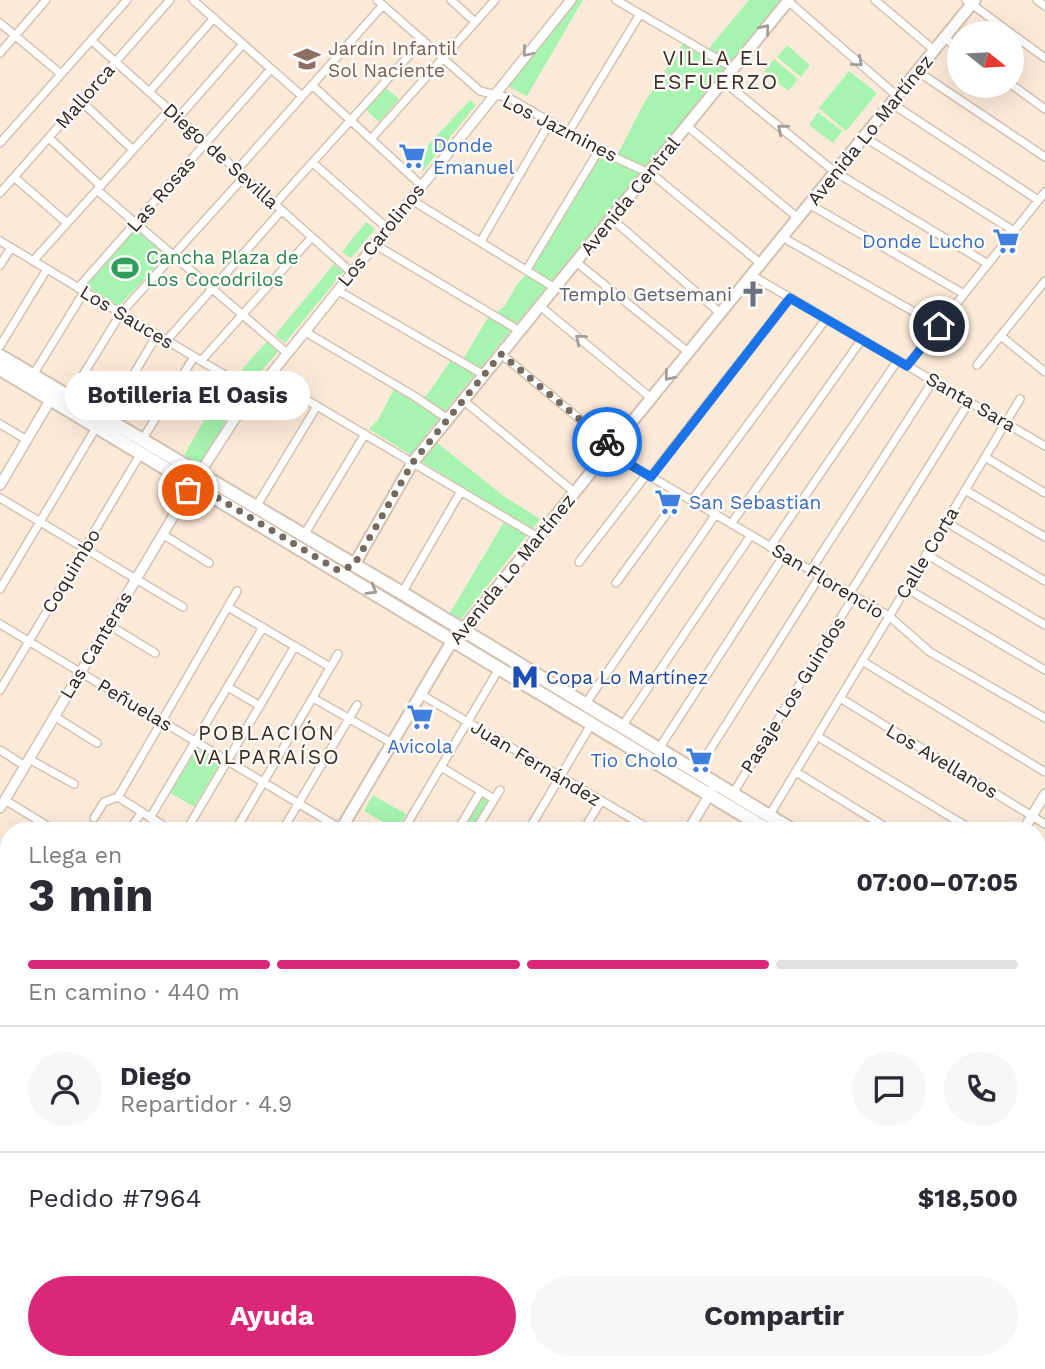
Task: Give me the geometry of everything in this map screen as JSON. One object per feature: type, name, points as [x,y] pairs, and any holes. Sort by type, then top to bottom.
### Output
[{"type":"main road","name":"Avenida Central","points":[[354,565],[413,462],[788,0]]},
{"type":"main road","name":"Avenida Lo Martínez","points":[[345,822],[458,635],[971,2]]},
{"type":"main road","points":[[0,356],[69,396],[102,423]]},
{"type":"main road","points":[[0,369],[51,400],[102,423],[142,446],[339,571],[584,706],[695,773],[712,790],[732,795],[779,822]]},
{"type":"main road","points":[[197,479],[256,508],[402,593],[500,667],[712,790],[756,822]]},
{"type":"main road","points":[[339,571],[354,565]]},
{"type":"street","points":[[0,52],[46,0]]},
{"type":"street","points":[[0,143],[127,0]]},
{"type":"street","name":"Mallorca","points":[[0,193],[170,0]]},
{"type":"street","points":[[194,0],[302,96]]},
{"type":"street","points":[[451,0],[475,22]]},
{"type":"street","points":[[372,139],[495,0]]},
{"type":"street","name":"Los Carolinos","points":[[197,479],[268,376],[492,94],[571,0]]},
{"type":"street","points":[[617,0],[733,68]]},
{"type":"street","points":[[788,0],[894,100],[1038,200]]},
{"type":"street","points":[[875,0],[934,50]]},
{"type":"street","points":[[1037,0],[1045,6]]},
{"type":"street","points":[[971,2],[996,21]]},
{"type":"street","points":[[237,170],[380,3]]},
{"type":"street","name":"Los Jazmines","points":[[380,3],[475,87],[509,97],[599,150],[648,173],[760,263]]},
{"type":"street","points":[[568,133],[640,14]]},
{"type":"street","points":[[149,92],[214,18]]},
{"type":"street","points":[[0,23],[61,74]]},
{"type":"street","name":"Diego de Sevilla","points":[[91,40],[351,272]]},
{"type":"street","points":[[166,341],[313,163],[423,40]]},
{"type":"street","points":[[1024,43],[1045,58]]},
{"type":"street","points":[[178,118],[243,44]]},
{"type":"street","name":"Las Rosas","points":[[33,375],[81,290],[271,69]]},
{"type":"street","points":[[917,71],[1045,157]]},
{"type":"street","points":[[723,81],[835,172],[988,264]]},
{"type":"street","points":[[312,85],[421,185]]},
{"type":"street","points":[[1024,94],[1045,109]]},
{"type":"street","points":[[81,101],[133,150]]},
{"type":"street","points":[[33,261],[169,110]]},
{"type":"street","points":[[481,241],[550,122]]},
{"type":"street","points":[[687,126],[798,218]]},
{"type":"street","points":[[864,137],[1014,231]]},
{"type":"street","points":[[49,138],[136,223],[286,353]]},
{"type":"street","points":[[527,269],[599,150]]},
{"type":"street","points":[[313,163],[387,228]]},
{"type":"street","points":[[14,177],[67,223]]},
{"type":"street","points":[[69,396],[121,313],[244,177]]},
{"type":"street","points":[[907,366],[1045,192]]},
{"type":"street","points":[[410,199],[555,288]]},
{"type":"street","points":[[809,204],[964,294]]},
{"type":"street","points":[[611,218],[720,313]]},
{"type":"street","name":"Coquimbo","points":[[0,690],[142,446],[197,359],[241,316],[312,237]]},
{"type":"street","points":[[782,237],[939,326]]},
{"type":"street","name":"Los Sauces","points":[[0,241],[255,393]]},
{"type":"street","points":[[374,244],[520,331]]},
{"type":"street","points":[[0,265],[11,248]]},
{"type":"street","points":[[576,262],[688,352]]},
{"type":"street","points":[[0,346],[47,269]]},
{"type":"street","name":"Santa Sara","points":[[751,275],[1045,446]]},
{"type":"street","points":[[977,365],[1042,291],[1045,281]]},
{"type":"street","points":[[337,290],[484,375]]},
{"type":"street","points":[[579,562],[790,298]]},
{"type":"street","points":[[540,306],[651,398]]},
{"type":"street","points":[[692,500],[826,318]]},
{"type":"street","points":[[304,331],[448,419]]},
{"type":"street","points":[[0,589],[158,335]]},
{"type":"street","points":[[1001,336],[1045,372]]},
{"type":"street","points":[[731,524],[862,339]]},
{"type":"street","name":"San Florencio","points":[[501,354],[611,447],[612,454],[889,617],[930,652],[1045,718]]},
{"type":"street","points":[[771,547],[898,360]]},
{"type":"street","points":[[268,376],[538,537]]},
{"type":"street","points":[[811,570],[933,381]]},
{"type":"street","name":"Calle Corta","points":[[769,816],[1020,399]]},
{"type":"street","points":[[0,485],[51,400]]},
{"type":"street","points":[[463,400],[574,492]]},
{"type":"street","name":"Pasaje Los Guindos","points":[[732,795],[969,401]]},
{"type":"street","points":[[256,508],[317,406]]},
{"type":"street","points":[[0,424],[27,440]]},
{"type":"street","points":[[304,535],[365,434]]},
{"type":"street","points":[[985,457],[1045,493]]},
{"type":"street","name":"Las Canteras","points":[[2,804],[197,479]]},
{"type":"street","points":[[965,490],[1045,537]]},
{"type":"street","points":[[402,593],[461,491]]},
{"type":"street","points":[[616,583],[681,494]]},
{"type":"street","points":[[0,498],[183,607]]},
{"type":"street","points":[[584,706],[716,514]]},
{"type":"street","points":[[946,522],[1045,582]]},
{"type":"street","points":[[162,534],[209,563]]},
{"type":"street","points":[[621,728],[751,535]]},
{"type":"street","points":[[926,554],[1045,625]]},
{"type":"street","points":[[658,750],[784,555]]},
{"type":"street","points":[[695,773],[820,576]]},
{"type":"street","points":[[906,588],[1045,670]]},
{"type":"street","points":[[94,818],[104,802],[118,797],[237,591]]},
{"type":"street","points":[[228,607],[330,667]]},
{"type":"street","name":"Peñuelas","points":[[0,624],[328,822]]},
{"type":"street","points":[[109,625],[155,653]]},
{"type":"street","points":[[150,818],[263,627]]},
{"type":"street","points":[[191,822],[295,646]]},
{"type":"street","points":[[240,822],[338,654]]},
{"type":"street","points":[[862,661],[1045,772]]},
{"type":"street","points":[[408,822],[500,667]]},
{"type":"street","points":[[228,687],[260,706]]},
{"type":"street","name":"Juan Fernández","points":[[420,694],[637,822]]},
{"type":"street","points":[[313,698],[392,743]]},
{"type":"street","name":"Los Avellanos","points":[[840,698],[1042,822]]},
{"type":"street","points":[[287,822],[357,705]]},
{"type":"street","points":[[54,716],[97,743]]},
{"type":"street","points":[[534,822],[592,722]]},
{"type":"street","points":[[817,736],[959,822]]},
{"type":"street","points":[[0,750],[74,784]]},
{"type":"street","points":[[441,767],[494,799]]},
{"type":"street","points":[[796,772],[877,822]]},
{"type":"street","points":[[480,822],[500,790]]},
{"type":"street","points":[[693,822],[712,790]]},
{"type":"street","points":[[462,822],[481,791]]},
{"type":"street","points":[[1028,822],[1045,794]]},
{"type":"street","points":[[118,797],[157,822]]},
{"type":"street","points":[[588,822],[601,801]]},
{"type":"street","points":[[2,804],[39,822]]},
{"type":"street","points":[[135,822],[141,813]]},
{"type":"green space","points":[[576,0],[583,0],[527,96],[507,86]]},
{"type":"green space","points":[[749,0],[782,0],[426,434],[505,497],[540,519],[461,619],[450,613],[508,515],[369,429],[378,420],[394,389],[416,401],[427,395],[451,360],[461,363],[487,319],[505,306],[517,284],[527,274],[600,155],[615,159],[644,103],[682,45],[689,42],[706,52]]},
{"type":"green space","points":[[787,45],[810,65],[801,77],[777,57]]},
{"type":"green space","points":[[774,59],[798,79],[788,91],[764,71]]},
{"type":"green space","points":[[849,71],[877,93],[846,131],[819,108]]},
{"type":"green space","points":[[385,87],[399,99],[379,122],[365,109]]},
{"type":"green space","points":[[470,100],[476,105],[423,171],[413,161]]},
{"type":"green space","points":[[818,112],[842,131],[833,143],[809,125]]},
{"type":"green space","points":[[366,222],[375,229],[351,258],[342,252]]},
{"type":"green space","points":[[133,227],[166,256],[119,306],[85,285]]},
{"type":"green space","points":[[334,264],[343,272],[285,343],[275,335]]},
{"type":"green space","points":[[267,341],[278,352],[252,381],[239,373]]},
{"type":"green space","points":[[226,383],[244,392],[199,464],[184,455]]},
{"type":"green space","points":[[196,748],[220,763],[194,807],[169,792]]},
{"type":"green space","points":[[373,795],[406,814],[402,822],[383,822],[364,811]]},
{"type":"green space","points":[[481,795],[488,801],[475,822],[464,822]]},
{"type":"way so far","points":[[188,490],[193,483],[339,571],[348,569],[354,565],[413,462],[501,354],[607,442]]},
{"type":"place","name":"Jardín Infantil Sol Naciente","points":[[307,59]]},
{"type":"place","name":"Donde Emanuel","points":[[412,156]]},
{"type":"place","name":"Donde Lucho","points":[[1006,241]]},
{"type":"place","name":"Cancha Plaza de Los Cocodrilos","points":[[125,268]]},
{"type":"place","name":"Templo Getsemani","points":[[753,294]]},
{"type":"place","name":"Botilleria El Oasis","points":[[188,490]]},
{"type":"place","name":"San Sebastian","points":[[668,502]]},
{"type":"place","name":"Copa Lo Martínez","points":[[525,677]]},
{"type":"place","name":"Avicola","points":[[420,717]]},
{"type":"place","name":"Tio Cholo","points":[[699,760]]},
{"type":"district","name":"VILLA EL ESFUERZO","points":[[716,69]]},
{"type":"district","name":"POBLACIÓN VALPARAÍSO","points":[[267,744]]},
{"type":"route","points":[[607,442],[612,454],[651,477],[790,298],[907,366],[939,326]]}]
